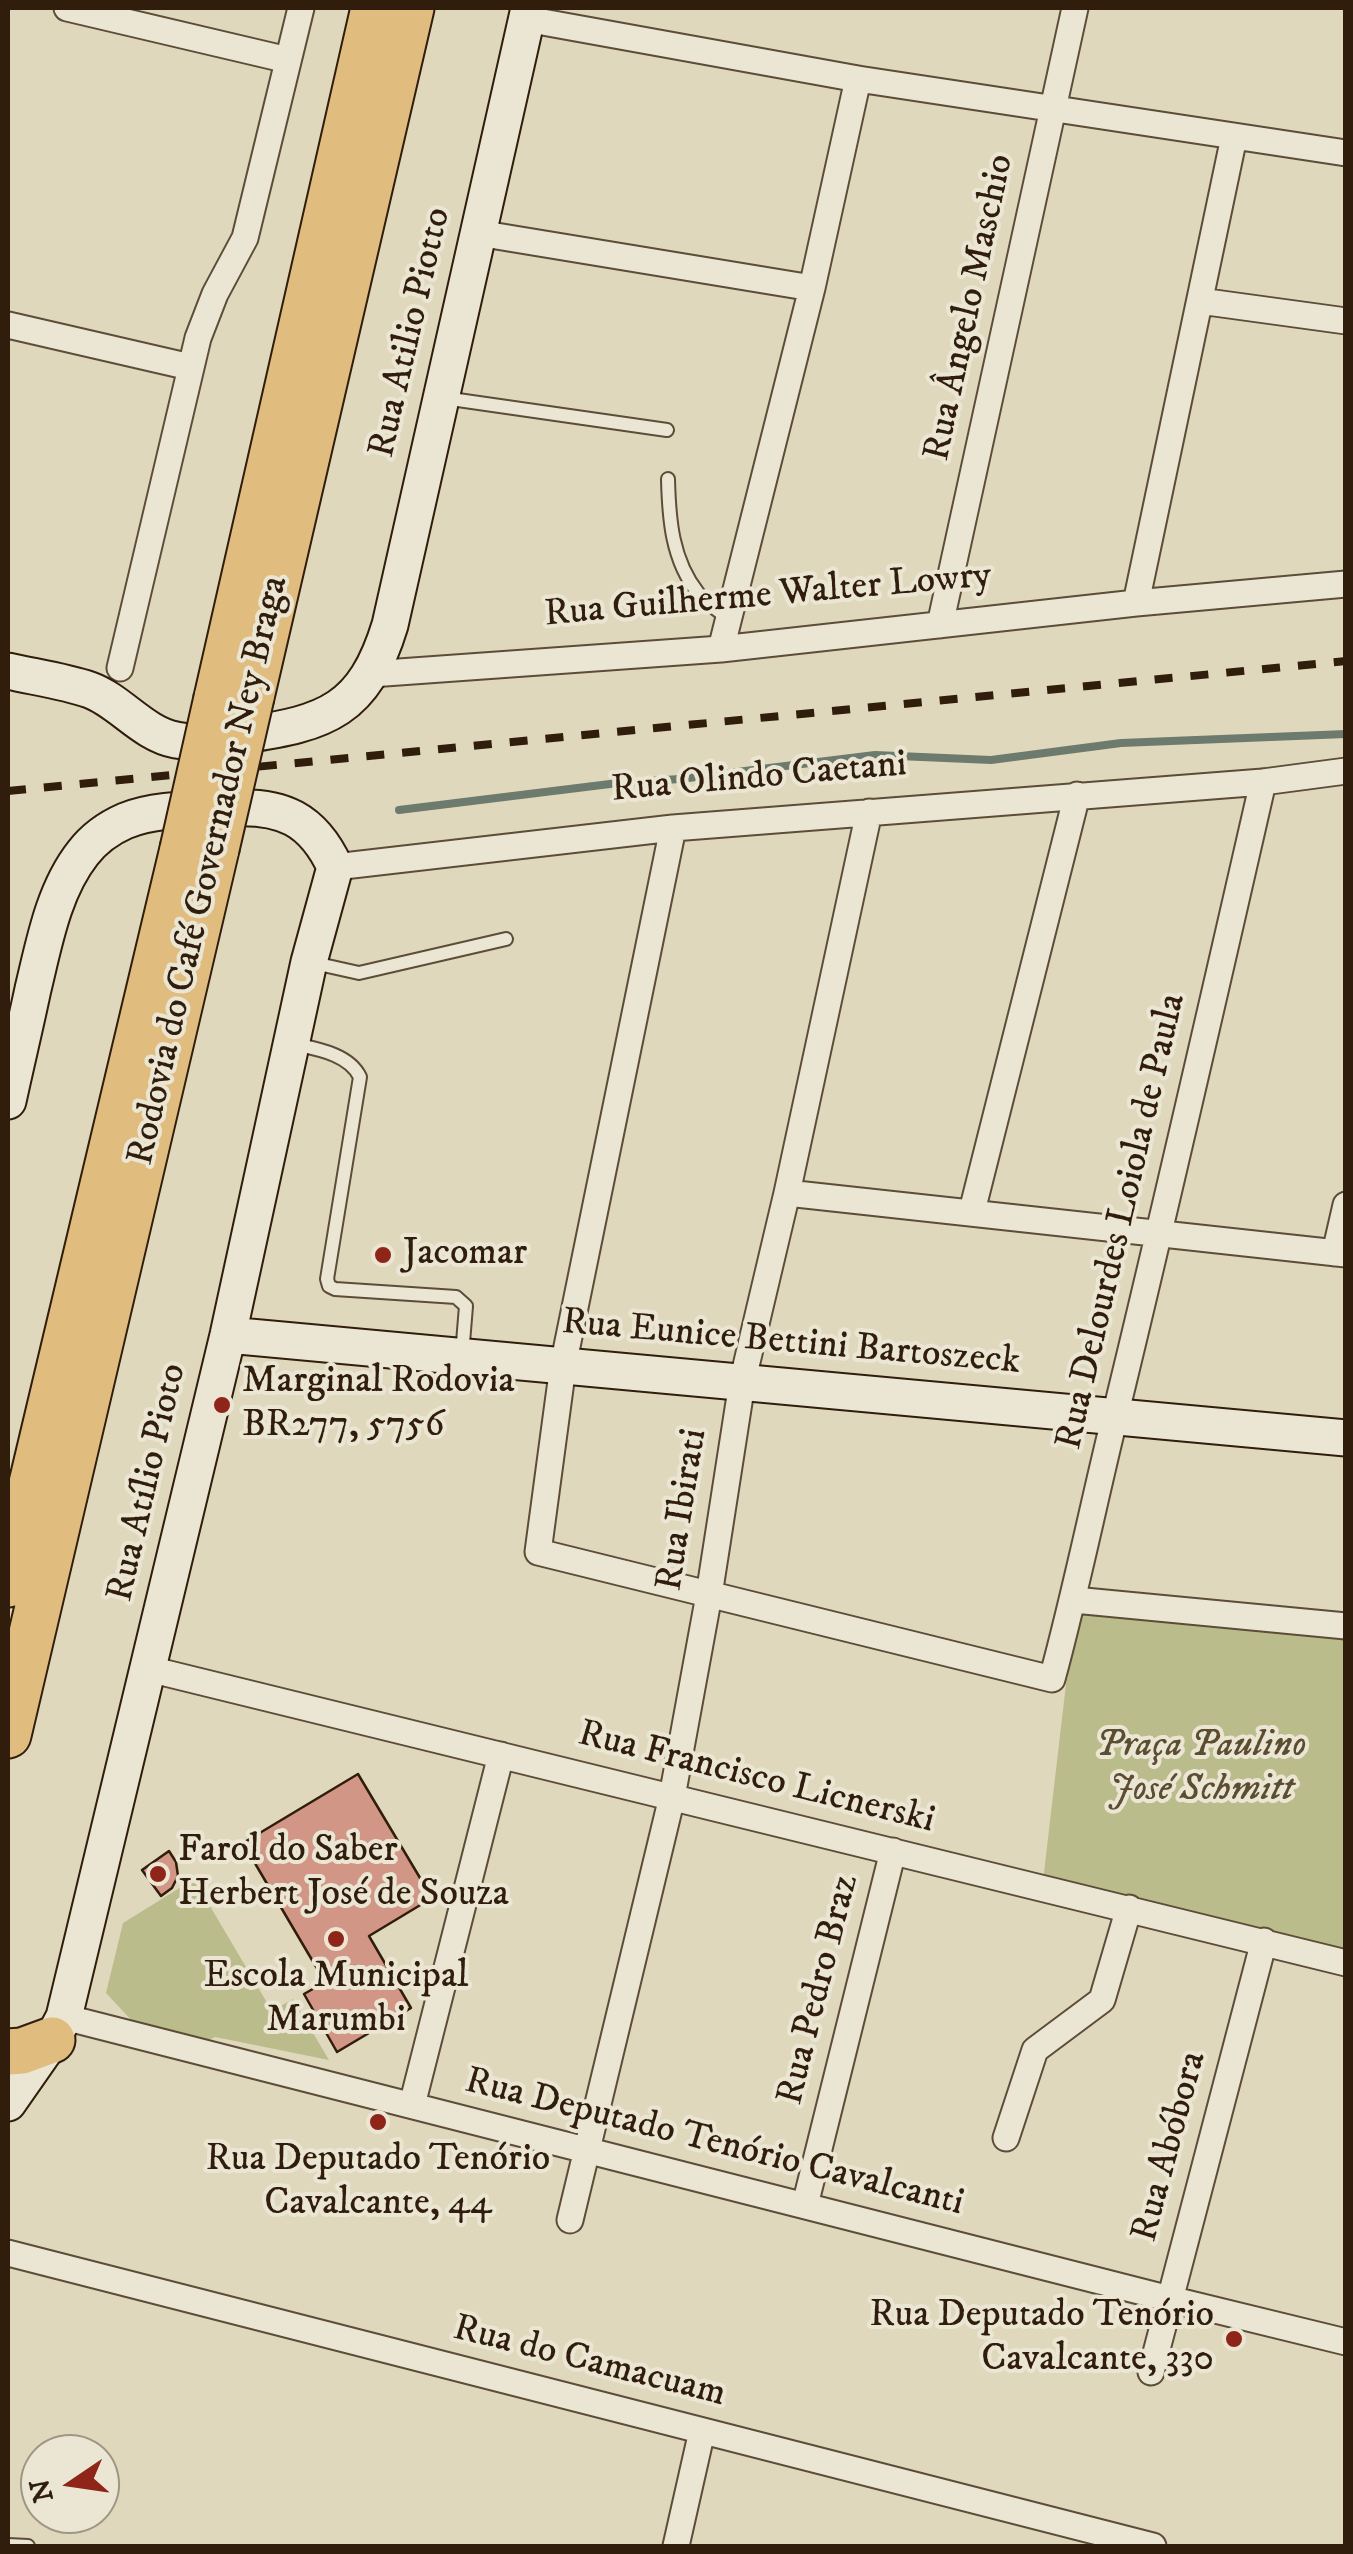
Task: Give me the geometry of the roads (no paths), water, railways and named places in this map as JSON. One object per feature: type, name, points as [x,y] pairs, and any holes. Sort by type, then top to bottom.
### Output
[{"type":"highway","name":"Rodovia do Café Governador Ney Braga","points":[[8,1735],[229,711],[374,8]]},
{"type":"highway","name":"Rodovia do Café Governador Ney Braga","points":[[229,711],[411,8]]},
{"type":"highway","name":"Rodovia do Café Governador Ney Braga","points":[[8,1584],[201,836]]},
{"type":"highway","points":[[8,2052],[22,2051],[58,2029]]},
{"type":"street","points":[[67,8],[288,60]]},
{"type":"street","points":[[120,668],[190,367],[207,312],[245,238],[301,8]]},
{"type":"street","name":"Rua Ângelo Maschio","points":[[940,625],[1076,8]]},
{"type":"street","points":[[528,13],[858,79],[1346,152]]},
{"type":"street","name":"Rua Atilio Piotto","points":[[371,674],[390,624],[528,13]]},
{"type":"street","points":[[722,649],[812,288],[858,79]]},
{"type":"street","points":[[1136,603],[1234,137]]},
{"type":"street","points":[[478,233],[812,288]]},
{"type":"street","points":[[1200,301],[1346,321]]},
{"type":"street","points":[[8,325],[190,367]]},
{"type":"street","name":"Rua Guilherme Walter Lowry","points":[[371,674],[722,649],[1346,584]]},
{"type":"street","points":[[8,671],[92,691],[157,733],[196,742],[229,711],[307,724],[331,713],[371,674]]},
{"type":"street","name":"Rua Olindo Caetani","points":[[335,867],[673,828],[1263,782],[1346,771]]},
{"type":"street","name":"Rua Delourdes Loiola de Paula","points":[[709,1595],[1052,1679],[1160,1235],[1263,782]]},
{"type":"street","points":[[972,1212],[1077,795]]},
{"type":"street","points":[[8,1102],[53,914],[82,853],[103,833],[123,822],[163,812],[201,836],[268,808],[288,814],[318,837],[335,867]]},
{"type":"street","name":"Rua Ibirati","points":[[570,2220],[672,1797],[742,1383],[869,812]]},
{"type":"street","points":[[673,828],[563,1366],[538,1552],[709,1595]]},
{"type":"street","name":"Rua Atílio Pioto","points":[[8,2103],[58,2029],[149,1669],[228,1336],[309,962],[335,867]]},
{"type":"street","points":[[787,1193],[1340,1254],[1346,1205]]},
{"type":"street","name":"Rua Eunice Bettini Bartoszeck","points":[[228,1336],[1346,1438]]},
{"type":"street","points":[[1074,1600],[1346,1626]]},
{"type":"street","name":"Rua Francisco Licnerski","points":[[149,1669],[1346,1963]]},
{"type":"street","points":[[412,2105],[501,1756]]},
{"type":"street","name":"Rua Pedro Braz","points":[[804,2205],[893,1851]]},
{"type":"street","points":[[1006,2138],[1035,2050],[1102,2000],[1129,1908]]},
{"type":"street","name":"Rua Abóbora","points":[[1151,2372],[1264,1941]]},
{"type":"street","name":"Rua Deputado Tenório Cavalcanti","points":[[58,2029],[412,2105],[1346,2342]]},
{"type":"street","name":"Rua do Camacuam","points":[[8,2252],[702,2431],[1107,2541],[1152,2546]]},
{"type":"street","points":[[676,2546],[702,2431]]},
{"type":"lane","points":[[442,397],[666,430]]},
{"type":"lane","points":[[668,479],[670,525],[683,569],[700,596],[729,619]]},
{"type":"lane","points":[[309,962],[359,973],[506,939]]},
{"type":"lane","points":[[292,1043],[323,1050],[355,1066],[360,1076],[328,1286],[456,1297],[466,1306],[462,1357]]},
{"type":"lane","points":[[8,2545],[28,2546]]},
{"type":"waterway","points":[[399,810],[875,755],[991,760],[1121,743],[1346,734]]},
{"type":"railway","points":[[8,791],[1346,661]]},
{"type":"place","name":"Jacomar","points":[[383,1255]]},
{"type":"place","name":"Marginal Rodovia BR277, 5756","points":[[222,1405]]},
{"type":"place","name":"Farol do Saber Herbert José de Souza","points":[[158,1874]]},
{"type":"place","name":"Escola Municipal Marumbi","points":[[336,1939]]},
{"type":"place","name":"Rua Deputado Tenório Cavalcante, 44","points":[[378,2122]]},
{"type":"place","name":"Rua Deputado Tenório Cavalcante, 330","points":[[1234,2339]]},
{"type":"park label","name":"Praça Paulino José Schmitt","points":[[1201,1769]]}]
